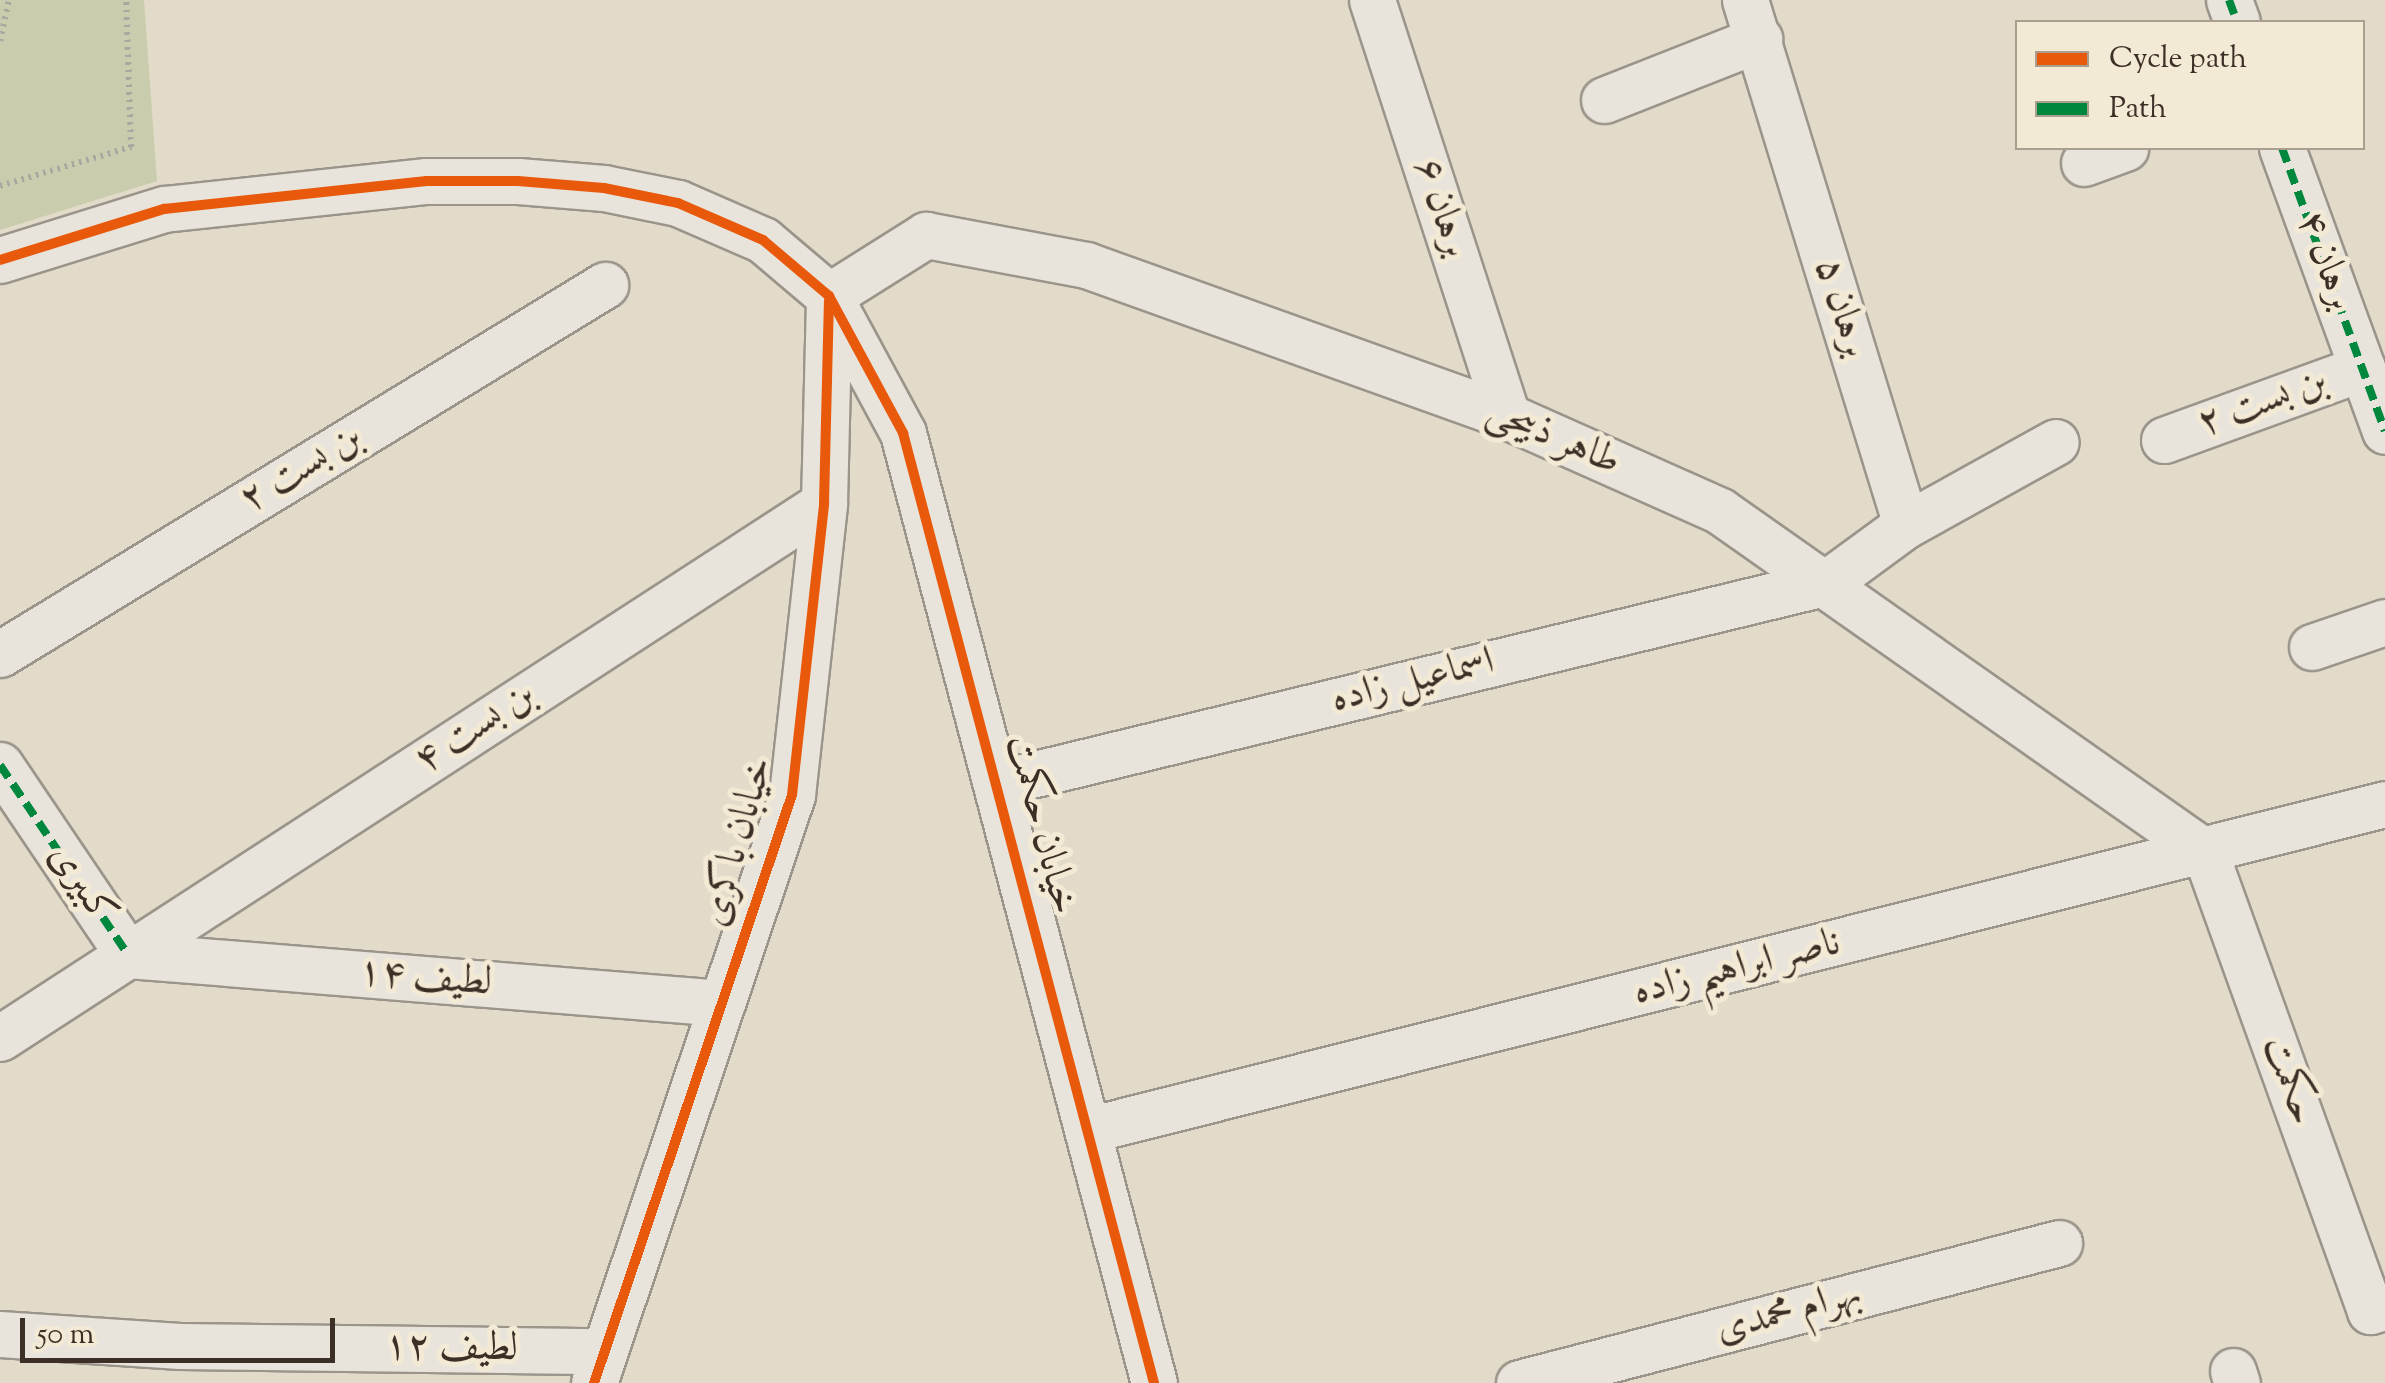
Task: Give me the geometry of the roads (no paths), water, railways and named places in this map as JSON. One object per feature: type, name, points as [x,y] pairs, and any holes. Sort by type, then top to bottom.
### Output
[{"type":"street","name":"برهان ۶","points":[[1372,0],[1507,416]]},
{"type":"street","points":[[1604,100],[1752,19]]},
{"type":"street","name":"برهان ۵","points":[[1752,19],[1906,524]]},
{"type":"street","name":"برهان ۴","points":[[2283,150],[2385,431]]},
{"type":"street","points":[[0,260],[164,209],[368,185],[518,181],[604,188],[678,204],[763,240],[830,296]]},
{"type":"street","name":"طاهر ذبیحی","points":[[830,296],[926,235],[1086,265],[1507,416],[1720,511],[1828,582],[2205,852]]},
{"type":"street","name":"بن بست ۲","points":[[0,654],[605,286]]},
{"type":"street","name":"خیابان باکری","points":[[598,1367],[792,795],[824,503],[830,296]]},
{"type":"street","name":"خیابان حکمت","points":[[830,296],[902,433],[998,783],[1154,1383]]},
{"type":"street","name":"بن بست ۲","points":[[2164,440],[2362,368]]},
{"type":"street","points":[[1828,582],[1906,524],[2056,442]]},
{"type":"street","name":"بن بست ۴","points":[[0,1038],[824,503]]},
{"type":"street","name":"اسماعیل زاده","points":[[998,783],[1828,582]]},
{"type":"street","points":[[2312,648],[2385,622]]},
{"type":"street","name":"کبیری","points":[[0,765],[128,955]]},
{"type":"street","name":"ناصر ابراهیم زاده","points":[[1088,1130],[2385,804]]},
{"type":"street","name":"حکمت","points":[[2205,852],[2378,1309]]},
{"type":"street","name":"لطیف ۱۴","points":[[128,955],[722,1003]]},
{"type":"street","name":"بهرام محمدی","points":[[1519,1383],[2060,1243]]},
{"type":"street","name":"لطیف ۱۲","points":[[0,1334],[598,1367]]}]
